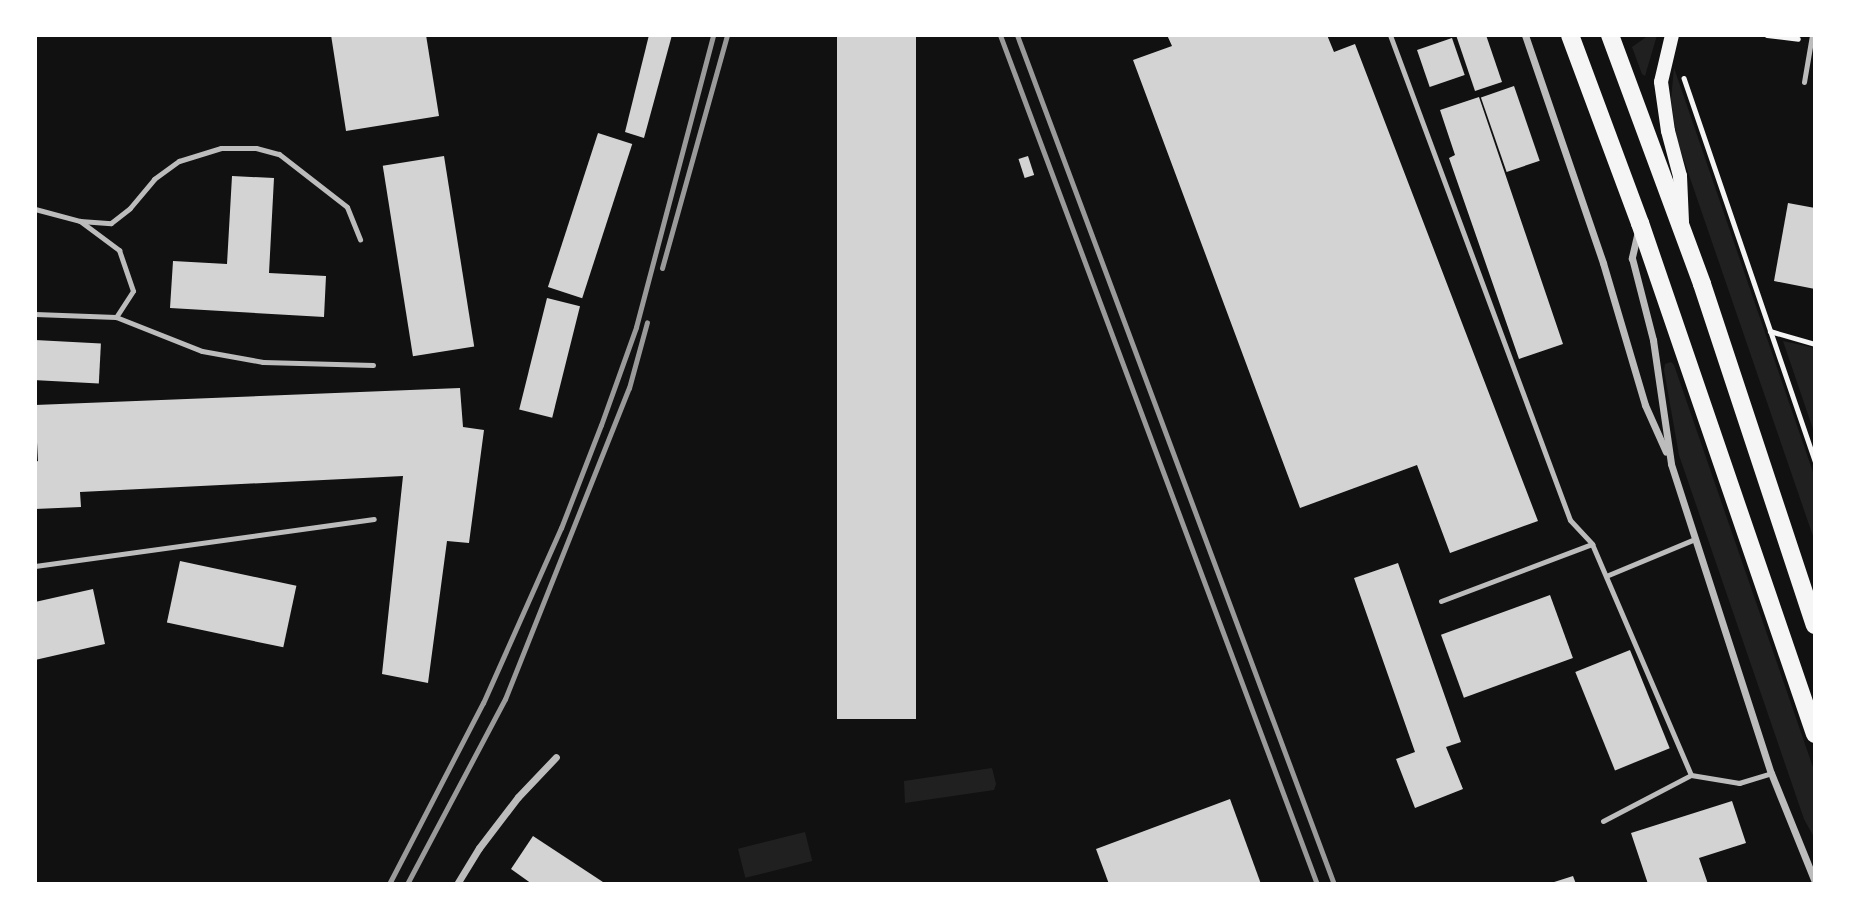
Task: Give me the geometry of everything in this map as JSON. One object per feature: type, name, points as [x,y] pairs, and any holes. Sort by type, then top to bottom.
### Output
[{"type":"main road","points":[[1570,35],[1640,223],[1815,734]]},
{"type":"main road","points":[[1610,35],[1683,230],[1815,625]]},
{"type":"main road","points":[[1672,35],[1661,82],[1668,131],[1680,176],[1683,230]]},
{"type":"street","points":[[1525,35],[1604,263],[1645,405],[1671,464],[1771,773],[1815,882]]},
{"type":"street","points":[[1640,223],[1632,258],[1653,340],[1671,464]]},
{"type":"street","points":[[457,884],[479,848],[518,797],[556,757]]},
{"type":"lane","points":[[1390,35],[1570,520],[1592,544],[1691,775]]},
{"type":"lane","points":[[1804,82],[1811,38]]},
{"type":"lane","points":[[35,209],[80,221],[111,223],[130,208],[155,179],[179,161],[222,148],[256,148],[279,154],[346,207],[360,240]]},
{"type":"lane","points":[[80,221],[119,250],[133,291],[116,317]]},
{"type":"lane","points":[[35,314],[116,317],[202,351],[263,362],[373,365]]},
{"type":"lane","points":[[35,566],[374,519]]},
{"type":"lane","points":[[1606,576],[1695,540]]},
{"type":"lane","points":[[1441,601],[1592,544]]},
{"type":"lane","points":[[1603,821],[1691,775],[1739,783],[1771,773]]},
{"type":"path","points":[[1767,35],[1811,38]]},
{"type":"path","points":[[1683,73],[1815,461]]},
{"type":"path","points":[[1770,331],[1815,344]]},
{"type":"shaded area","points":[[1649,35],[1657,35],[1645,76],[1632,47]]},
{"type":"shaded area","points":[[1674,68],[1815,478],[1815,542],[1677,140],[1671,100]]},
{"type":"shaded area","points":[[1783,341],[1815,348],[1815,435]]},
{"type":"shaded area","points":[[1671,362],[1815,773],[1815,839],[1804,819],[1679,455],[1664,370],[1665,364]]},
{"type":"shaded area","points":[[992,768],[996,784],[994,790],[905,803],[904,781]]},
{"type":"shaded area","points":[[805,832],[812,861],[745,878],[738,849]]},
{"type":"building","points":[[331,35],[426,35],[439,116],[346,131]]},
{"type":"building","points":[[649,35],[672,35],[644,138],[625,132]]},
{"type":"building","points":[[837,35],[916,35],[916,719],[837,719]]},
{"type":"building","points":[[1167,35],[1327,35],[1334,52],[1355,44],[1538,521],[1450,553],[1417,465],[1300,508],[1133,60],[1172,46]]},
{"type":"building","points":[[1456,35],[1486,35],[1502,82],[1475,91]]},
{"type":"building","points":[[1452,38],[1465,75],[1430,87],[1417,50]]},
{"type":"building","points":[[1514,86],[1540,161],[1507,172],[1481,97]]},
{"type":"building","points":[[1479,97],[1563,344],[1519,359],[1449,158],[1455,155],[1440,110]]},
{"type":"building","points":[[598,133],[632,144],[582,298],[548,287]]},
{"type":"building","points":[[444,156],[474,347],[413,356],[383,166]]},
{"type":"building","points":[[1028,156],[1034,175],[1025,178],[1018,159]]},
{"type":"building","points":[[232,176],[274,178],[269,273],[326,276],[324,317],[170,308],[173,261],[227,264]]},
{"type":"building","points":[[1788,203],[1815,208],[1815,289],[1774,281]]},
{"type":"building","points":[[547,298],[580,306],[552,418],[519,410]]},
{"type":"building","points":[[35,340],[101,343],[99,383],[35,380]]},
{"type":"building","points":[[460,388],[463,427],[484,430],[469,543],[447,541],[428,683],[382,674],[403,476],[80,492],[81,507],[35,509],[35,462],[38,461],[35,405]]},
{"type":"building","points":[[180,561],[296,586],[283,647],[167,623]]},
{"type":"building","points":[[1398,563],[1461,742],[1446,747],[1463,789],[1415,808],[1396,759],[1415,752],[1354,578]]},
{"type":"building","points":[[93,589],[105,644],[35,660],[35,602]]},
{"type":"building","points":[[1550,595],[1573,658],[1464,698],[1441,635]]},
{"type":"building","points":[[1630,650],[1670,748],[1615,770],[1575,672]]},
{"type":"building","points":[[1230,799],[1261,884],[1109,884],[1096,849]]},
{"type":"building","points":[[1732,801],[1746,843],[1699,858],[1708,884],[1648,884],[1631,833]]},
{"type":"building","points":[[533,836],[606,884],[532,884],[511,869]]},
{"type":"building","points":[[1573,876],[1576,884],[1551,884],[1551,883]]},
{"type":"railway","points":[[389,884],[483,703],[561,528],[601,425],[636,327],[713,35]]},
{"type":"railway","points":[[662,268],[727,35]]},
{"type":"railway","points":[[1000,35],[1317,884]]},
{"type":"railway","points":[[1017,35],[1334,884]]},
{"type":"railway","points":[[407,884],[505,699],[629,388],[647,322]]}]
